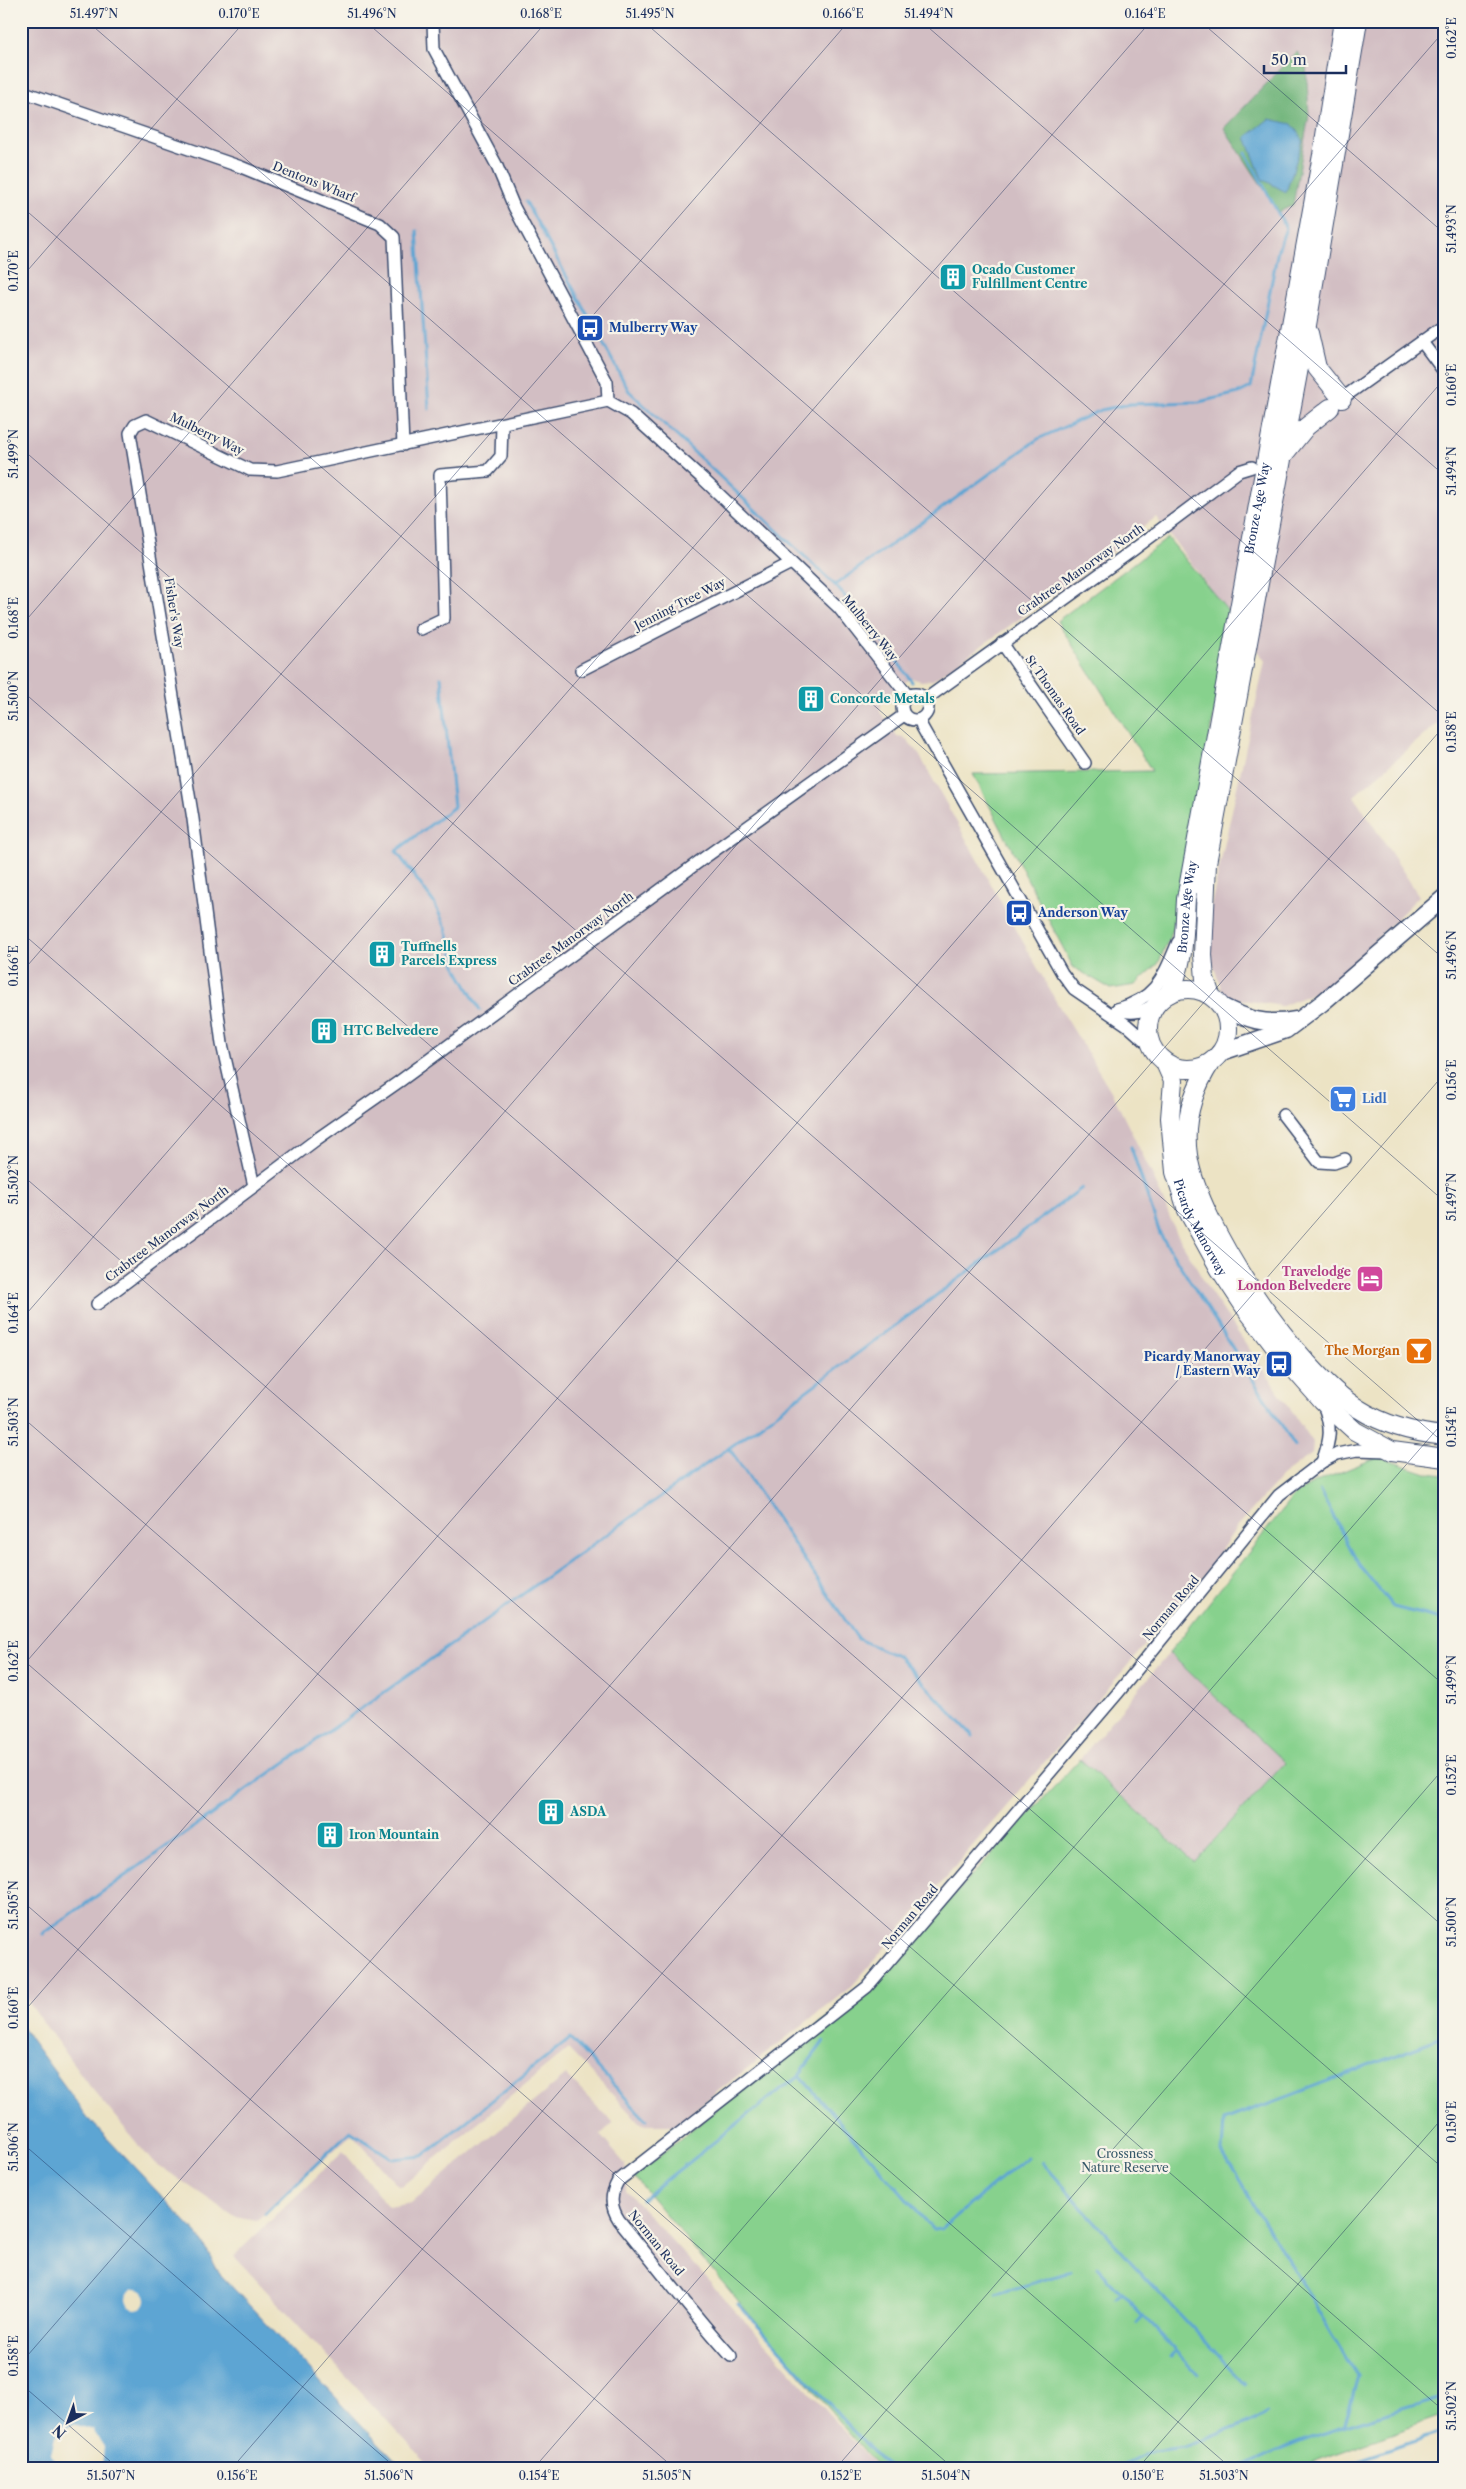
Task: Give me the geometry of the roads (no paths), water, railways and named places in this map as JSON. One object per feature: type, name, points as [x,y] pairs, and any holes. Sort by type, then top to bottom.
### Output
[{"type":"main road","name":"Bronze Age Way","points":[[1163,998],[1178,973],[1185,928],[1186,899],[1322,155],[1343,21]]},
{"type":"main road","name":"Bronze Age Way","points":[[1216,1001],[1205,979],[1203,955],[1208,863],[1307,325],[1358,21]]},
{"type":"main road","points":[[1283,455],[1306,427],[1336,404],[1317,368],[1307,325]]},
{"type":"main road","points":[[1301,1019],[1279,1023],[1246,1019],[1197,989],[1188,988],[1163,998],[1148,1024],[1149,1036],[1160,1056],[1184,1071],[1197,1069],[1249,1042],[1269,1038],[1286,1030],[1301,1019],[1445,897]]},
{"type":"main road","points":[[1215,1058],[1228,1034],[1227,1020],[1216,1001]]},
{"type":"main road","name":"Picardy Manorway","points":[[1160,1056],[1173,1081],[1170,1118],[1175,1172],[1188,1210],[1219,1268],[1246,1309],[1278,1351],[1322,1401],[1355,1431],[1392,1451],[1445,1458]]},
{"type":"main road","name":"Picardy Manorway","points":[[1215,1058],[1201,1077],[1188,1114],[1187,1154],[1193,1180],[1205,1210],[1233,1259],[1263,1308],[1306,1361],[1338,1393],[1358,1408],[1397,1426],[1424,1434],[1445,1436]]},
{"type":"street","points":[[433,21],[434,49],[496,164],[514,207],[607,382],[608,401]]},
{"type":"street","name":"Dentons Wharf","points":[[21,91],[240,167],[380,224],[394,237],[403,445]]},
{"type":"street","points":[[1336,404],[1445,325]]},
{"type":"street","points":[[1422,342],[1445,373]]},
{"type":"street","name":"Mulberry Way","points":[[146,420],[241,466],[260,472],[277,471],[502,425],[608,401],[631,414],[839,608],[908,696]]},
{"type":"street","name":"Fisher's Way","points":[[146,420],[136,426],[130,433],[192,819],[222,1044],[254,1186]]},
{"type":"street","points":[[421,629],[444,618],[440,475],[488,471],[501,456],[502,425]]},
{"type":"street","name":"Crabtree Manorway North","points":[[926,699],[1239,471],[1252,467]]},
{"type":"street","name":"Jenning Tree Way","points":[[581,670],[791,563]]},
{"type":"street","name":"St Thomas Road","points":[[1002,643],[1085,763]]},
{"type":"street","points":[[916,693],[926,699],[929,708],[920,720],[912,720],[904,715],[902,703],[908,696],[916,693]]},
{"type":"street","name":"Crabtree Manorway North","points":[[96,1304],[254,1186],[904,715]]},
{"type":"street","points":[[920,720],[922,727],[1053,960],[1074,989],[1103,1008],[1160,1056]]},
{"type":"street","points":[[1117,1009],[1139,1001],[1158,986],[1185,928]]},
{"type":"street","points":[[1103,1008],[1132,1013],[1141,1012],[1163,998]]},
{"type":"street","points":[[1283,1115],[1319,1162],[1334,1163],[1345,1159]]},
{"type":"street","points":[[1315,1467],[1328,1446],[1331,1426],[1322,1401]]},
{"type":"street","name":"Norman Road","points":[[731,2356],[701,2323],[674,2285],[619,2220],[613,2210],[611,2199],[618,2181],[867,1987],[1117,1694],[1279,1495],[1315,1467],[1337,1454],[1357,1450],[1392,1451]]},
{"type":"water","points":[[1269,119],[1292,124],[1303,140],[1286,192],[1262,179],[1246,137]]},
{"type":"water","points":[[21,2026],[88,2118],[200,2237],[219,2273],[402,2468],[21,2468]]},
{"type":"waterway","points":[[835,585],[1038,439],[1101,410],[1130,404],[1199,402],[1239,393],[1251,387],[1278,250],[1286,228],[1246,153]]},
{"type":"waterway","points":[[526,202],[629,391],[835,585],[878,634],[912,682]]},
{"type":"waterway","points":[[417,231],[429,409]]},
{"type":"waterway","points":[[441,677],[454,807],[396,851],[434,903],[446,928],[457,969],[480,1010]]},
{"type":"waterway","points":[[1131,1147],[1160,1234],[1295,1446]]},
{"type":"waterway","points":[[43,1934],[729,1448],[1082,1188]]},
{"type":"waterway","points":[[729,1448],[858,1639],[899,1657],[973,1736]]},
{"type":"waterway","points":[[1320,1491],[1360,1566],[1393,1607],[1445,1620]]},
{"type":"waterway","points":[[1344,2427],[1358,2377],[1222,2152],[1224,2120],[1445,2037]]},
{"type":"waterway","points":[[265,2214],[350,2131],[393,2159],[423,2156],[570,2038],[646,2120]]},
{"type":"waterway","points":[[642,2199],[799,2075],[824,2041]]},
{"type":"waterway","points":[[799,2075],[933,2230],[941,2229],[1027,2157]]},
{"type":"waterway","points":[[1042,2162],[1131,2262],[1245,2384]]},
{"type":"waterway","points":[[1097,2267],[1198,2374]]},
{"type":"waterway","points":[[996,2294],[1070,2272]]},
{"type":"waterway","points":[[1116,2298],[1121,2293]]},
{"type":"waterway","points":[[738,2304],[888,2468]]},
{"type":"waterway","points":[[1137,2323],[1143,2316]]},
{"type":"waterway","points":[[1171,2357],[1176,2351]]},
{"type":"waterway","points":[[1241,2468],[1315,2436],[1445,2396]]},
{"type":"waterway","points":[[1119,2468],[1152,2451],[1185,2447],[1250,2422],[1267,2411]]},
{"type":"waterway","points":[[1335,2468],[1445,2431]]},
{"type":"place","name":"Ocado Customer Fulfillment Centre","points":[[953,277]]},
{"type":"place","name":"Mulberry Way","points":[[590,328]]},
{"type":"place","name":"Concorde Metals","points":[[811,699]]},
{"type":"place","name":"Anderson Way","points":[[1019,913]]},
{"type":"place","name":"Tuffnells Parcels Express","points":[[382,954]]},
{"type":"place","name":"HTC Belvedere","points":[[324,1031]]},
{"type":"place","name":"Lidl","points":[[1343,1099]]},
{"type":"place","name":"Travelodge London Belvedere","points":[[1370,1279]]},
{"type":"place","name":"The Morgan","points":[[1419,1351]]},
{"type":"place","name":"Picardy Manorway / Eastern Way","points":[[1279,1364]]},
{"type":"place","name":"ASDA","points":[[551,1812]]},
{"type":"place","name":"Iron Mountain","points":[[330,1835]]},
{"type":"park label","name":"Crossness Nature Reserve","points":[[1125,2161]]}]
